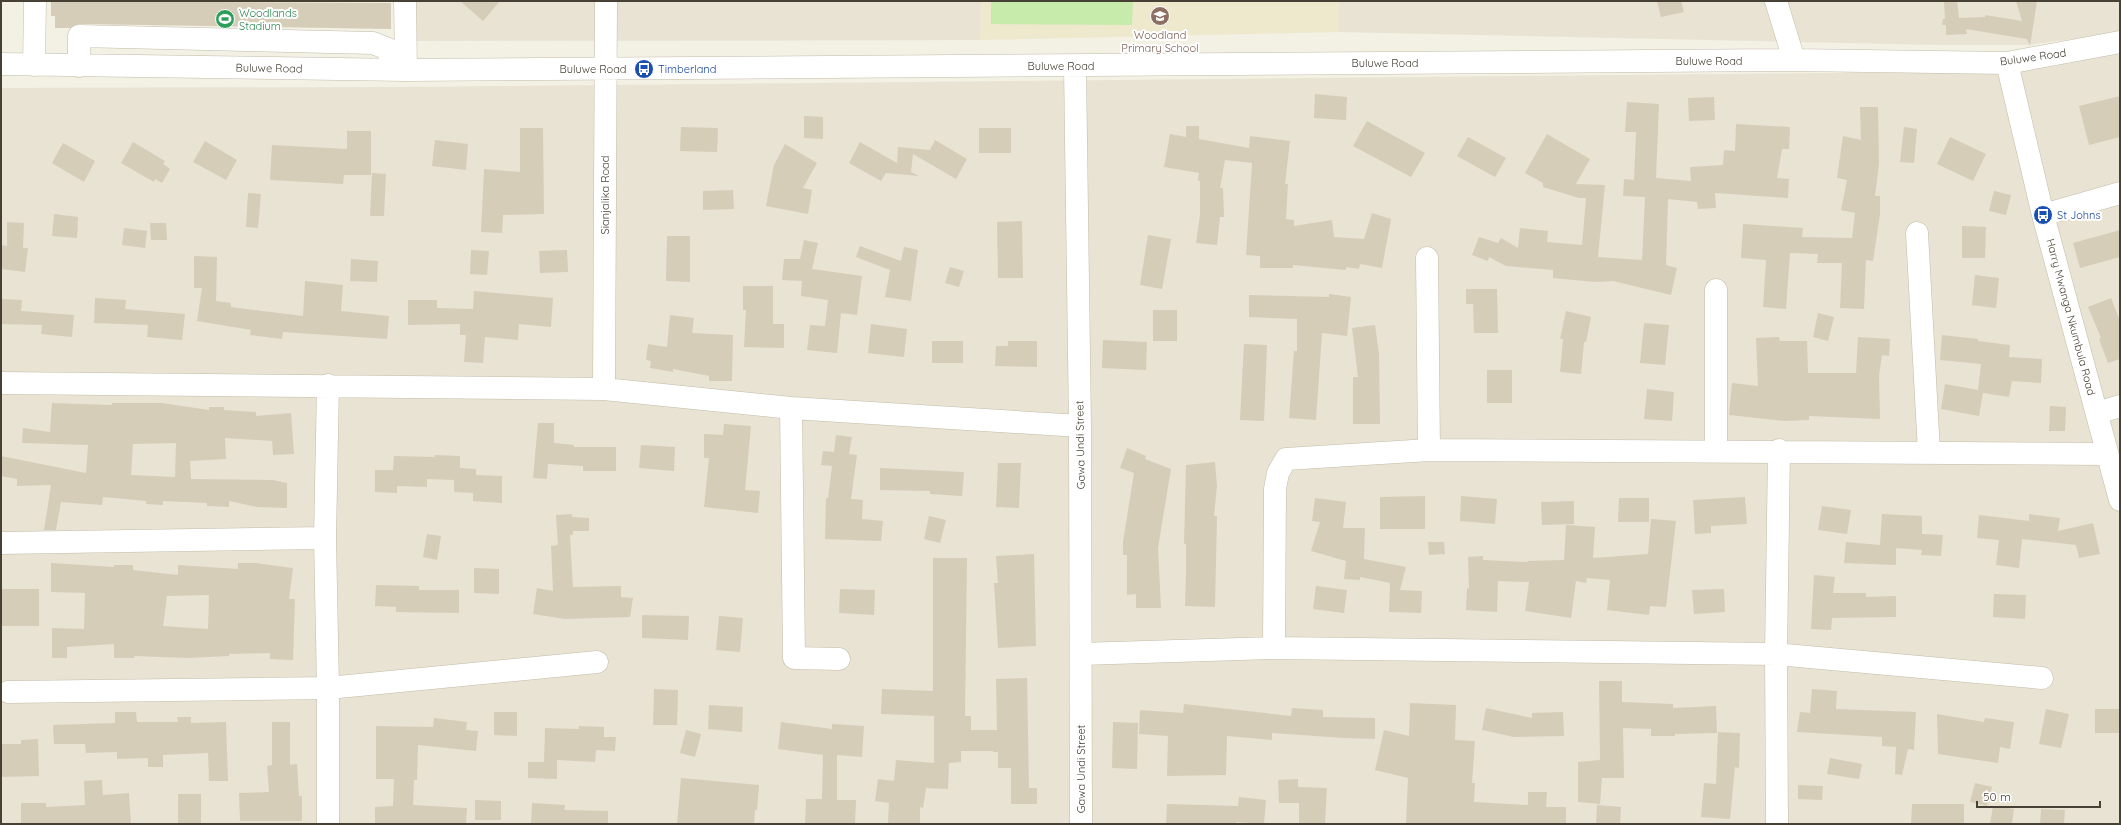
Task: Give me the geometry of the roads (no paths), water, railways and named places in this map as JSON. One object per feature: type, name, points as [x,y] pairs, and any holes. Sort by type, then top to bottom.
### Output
[{"type":"street","points":[[34,65],[35,1]]},
{"type":"street","points":[[399,70],[405,1]]},
{"type":"street","name":"Sianjalika Road","points":[[604,389],[606,1]]},
{"type":"street","points":[[1776,1],[1794,60]]},
{"type":"street","points":[[79,66],[79,36],[374,43],[388,49],[399,70]]},
{"type":"street","name":"Buluwe Road","points":[[1,64],[399,70],[1794,60],[2008,62],[2120,42]]},
{"type":"street","name":"Harry Mwanga Nkumbula Road","points":[[2008,62],[2044,215],[2097,413],[2106,454],[2120,500]]},
{"type":"street","name":"Gawa Undi Street","points":[[1075,66],[1080,426],[1081,824]]},
{"type":"street","points":[[2044,215],[2120,193]]},
{"type":"street","points":[[1917,232],[1929,452]]},
{"type":"street","points":[[1427,258],[1429,450]]},
{"type":"street","points":[[1716,290],[1716,450]]},
{"type":"street","points":[[1,383],[328,385],[604,389],[791,408],[1080,426]]},
{"type":"street","points":[[328,385],[325,538],[328,688],[328,824]]},
{"type":"street","points":[[2097,413],[2120,406]]},
{"type":"street","points":[[791,408],[794,658],[839,659]]},
{"type":"street","points":[[1274,648],[1275,489],[1283,462],[1289,459],[1429,450],[1779,450],[2106,454]]},
{"type":"street","points":[[1777,824],[1776,654],[1779,450]]},
{"type":"street","points":[[1,543],[325,538]]},
{"type":"street","points":[[1081,654],[1274,648],[1776,654],[2042,678]]},
{"type":"street","points":[[8,692],[328,688],[598,662]]},
{"type":"place","name":"Woodland Primary School","points":[[1160,16]]},
{"type":"place","name":"Woodlands Stadium","points":[[225,19]]},
{"type":"place","name":"Timberland","points":[[644,69]]},
{"type":"place","name":"St Johns","points":[[2043,215]]}]
